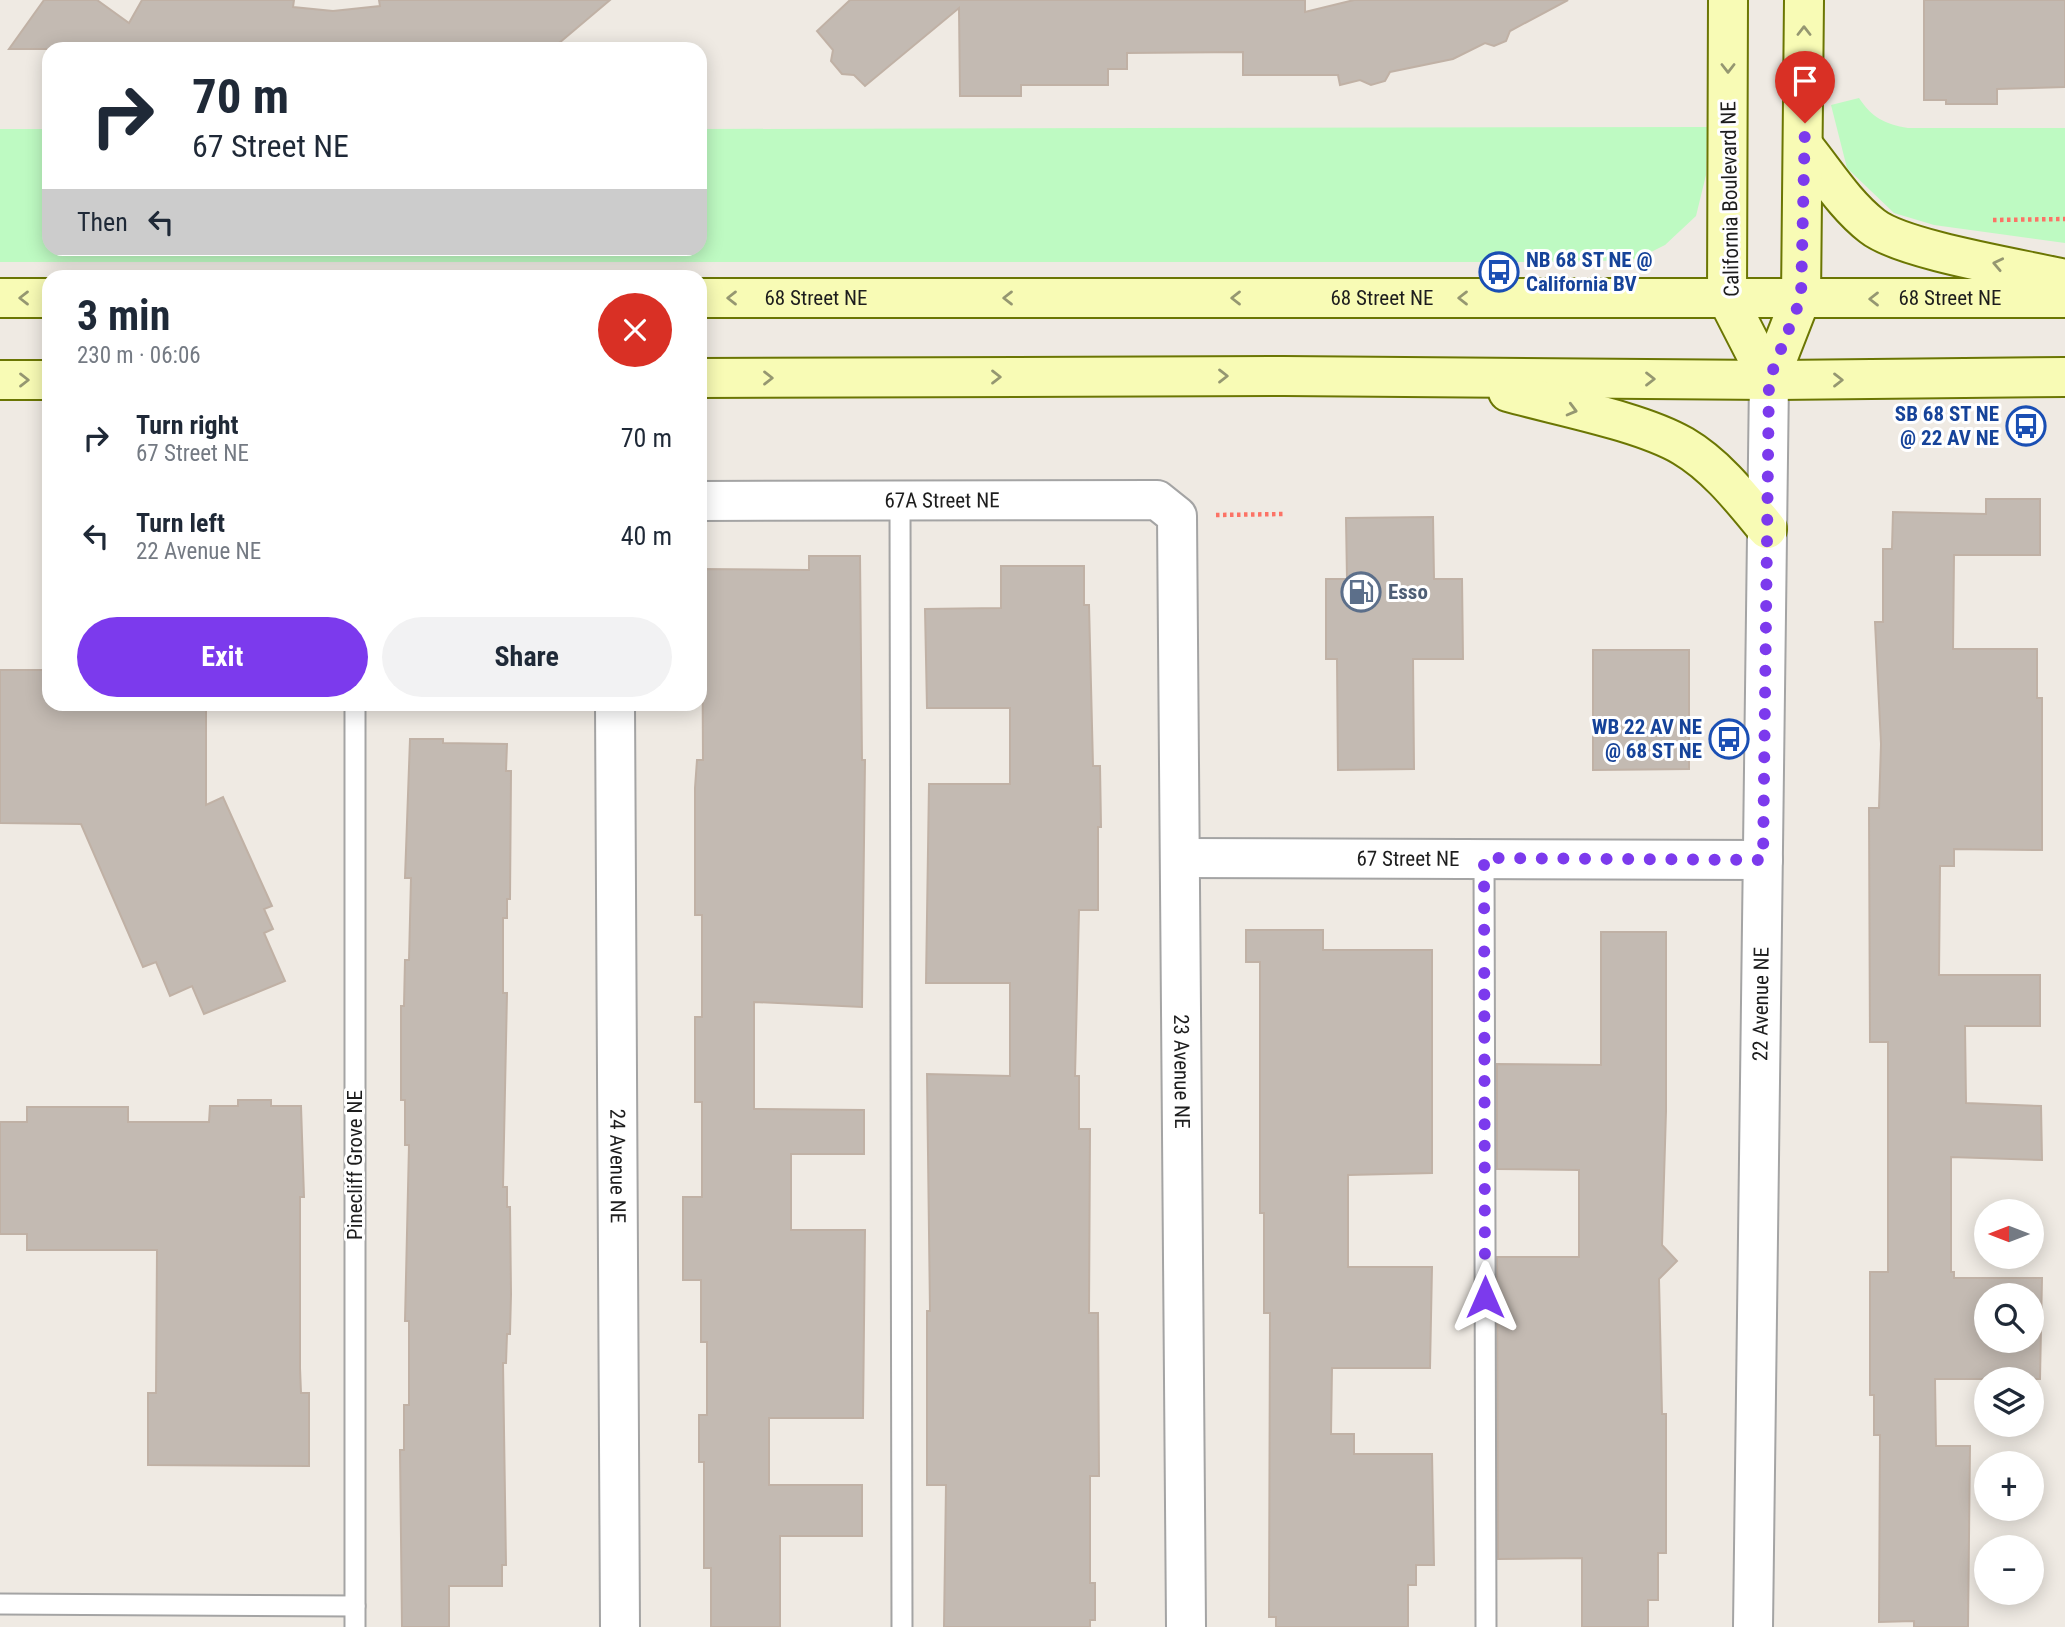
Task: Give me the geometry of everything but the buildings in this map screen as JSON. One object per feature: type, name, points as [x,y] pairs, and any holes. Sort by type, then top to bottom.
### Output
[{"type":"main road","name":"California Boulevard NE","points":[[1728,0],[1727,298],[1769,380]]},
{"type":"main road","points":[[1769,380],[1801,298],[1805,148],[1804,0]]},
{"type":"main road","points":[[1805,148],[1847,202],[1874,228],[1921,246],[2065,279]]},
{"type":"main road","points":[[0,298],[42,298]]},
{"type":"main road","name":"68 Street NE","points":[[707,298],[2065,298]]},
{"type":"main road","points":[[707,378],[1769,380],[2065,377]]},
{"type":"main road","points":[[1459,378],[1643,429],[1684,446],[1736,490],[1767,529]]},
{"type":"main road","points":[[0,380],[42,380]]},
{"type":"street","name":"22 Avenue NE","points":[[1753,1627],[1769,380]]},
{"type":"street","name":"67A Street NE","points":[[707,501],[1157,500],[1193,516]]},
{"type":"street","name":"23 Avenue NE","points":[[1186,1627],[1180,858],[1193,516]]},
{"type":"street","name":"24 Avenue NE","points":[[615,711],[620,1627]]},
{"type":"street","name":"67 Street NE","points":[[1180,858],[1763,860]]},
{"type":"lane","points":[[900,501],[902,1627]]},
{"type":"lane","name":"Pinecliff Grove NE","points":[[355,711],[355,1627]]},
{"type":"lane","points":[[1484,858],[1486,1627]]},
{"type":"lane","points":[[0,1604],[355,1606]]},
{"type":"path","points":[[1989,220],[2065,219]]},
{"type":"path","points":[[1193,516],[1284,514]]},
{"type":"green space","points":[[1859,98],[1869,111],[1880,119],[1908,128],[2065,128],[2065,243],[1934,225],[1894,213],[1847,168],[1831,105]]},
{"type":"green space","points":[[1707,127],[1706,175],[1696,216],[1665,245],[1637,259],[1583,262],[0,262],[0,129],[42,129],[42,256],[707,256],[707,129]]},
{"type":"place","name":"NB 68 ST NE @ California BV","points":[[1499,272]]},
{"type":"place","name":"SB 68 ST NE @ 22 AV NE","points":[[2026,426]]},
{"type":"place","name":"Esso","points":[[1361,592]]},
{"type":"place","name":"WB 22 AV NE @ 68 ST NE","points":[[1729,739]]},
{"type":"route","points":[[1485,1297],[1484,858],[1763,860],[1769,380],[1801,298],[1805,123]]}]
